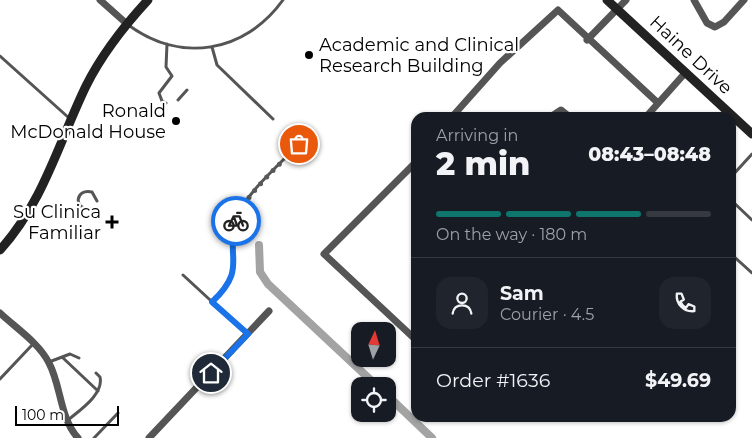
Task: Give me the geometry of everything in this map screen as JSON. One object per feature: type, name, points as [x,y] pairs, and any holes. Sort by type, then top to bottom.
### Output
[{"type":"street","points":[[100,0],[127,24]]},
{"type":"street","points":[[1,248],[18,229],[43,188],[94,70],[127,24],[148,0]]},
{"type":"street","name":"Haine Drive","points":[[607,0],[686,72],[726,112]]},
{"type":"street","points":[[587,40],[626,0]]},
{"type":"street","points":[[694,0],[707,23],[714,27],[724,22],[744,0]]},
{"type":"street","points":[[457,112],[500,63],[558,10],[587,40],[658,104]]},
{"type":"street","points":[[651,112],[686,72]]},
{"type":"street","name":"Haine Drive","points":[[736,121],[752,134]]},
{"type":"street","points":[[411,167],[324,254],[411,335]]},
{"type":"street","points":[[149,438],[269,312]]},
{"type":"street","points":[[0,313],[49,362],[68,420],[78,438]]},
{"type":"lane","points":[[127,24],[143,36],[167,44],[180,47],[212,47],[239,39],[253,31],[274,13],[283,0]]},
{"type":"lane","points":[[166,103],[162,101],[159,93],[172,76],[166,67],[167,44]]},
{"type":"lane","points":[[212,47],[217,65],[273,119]]},
{"type":"lane","points":[[0,56],[71,120]]},
{"type":"lane","points":[[178,100],[187,90]]},
{"type":"lane","points":[[212,302],[225,289],[231,279],[234,268],[234,229],[241,209],[299,144]]},
{"type":"lane","points":[[736,172],[752,154]]},
{"type":"lane","points":[[90,209],[84,209],[79,205],[78,199],[80,194],[86,191],[92,192],[97,201]]},
{"type":"lane","points":[[736,205],[752,220]]},
{"type":"lane","points":[[736,259],[752,273]]},
{"type":"lane","points":[[183,275],[248,334]]},
{"type":"lane","points":[[0,379],[33,344]]},
{"type":"lane","points":[[49,362],[70,354],[79,358]]},
{"type":"lane","points":[[62,357],[98,391]]},
{"type":"lane","points":[[68,420],[98,391],[102,382],[96,373]]},
{"type":"lane","points":[[94,438],[118,413]]},
{"type":"waterway","points":[[259,245],[260,272],[268,284],[367,377]]},
{"type":"waterway","points":[[396,404],[411,418]]},
{"type":"waterway","points":[[415,422],[432,438]]},
{"type":"way so far","points":[[236,221],[241,209],[253,194],[299,144]]},
{"type":"place","name":"Academic and Clinical Research Building","points":[[309,55]]},
{"type":"place","name":"Ronald McDonald House","points":[[176,121]]},
{"type":"place","name":"Su Clinica Familiar","points":[[112,222]]},
{"type":"route","points":[[211,373],[248,334],[212,302],[225,289],[231,279],[234,268],[234,229],[236,221]]}]
